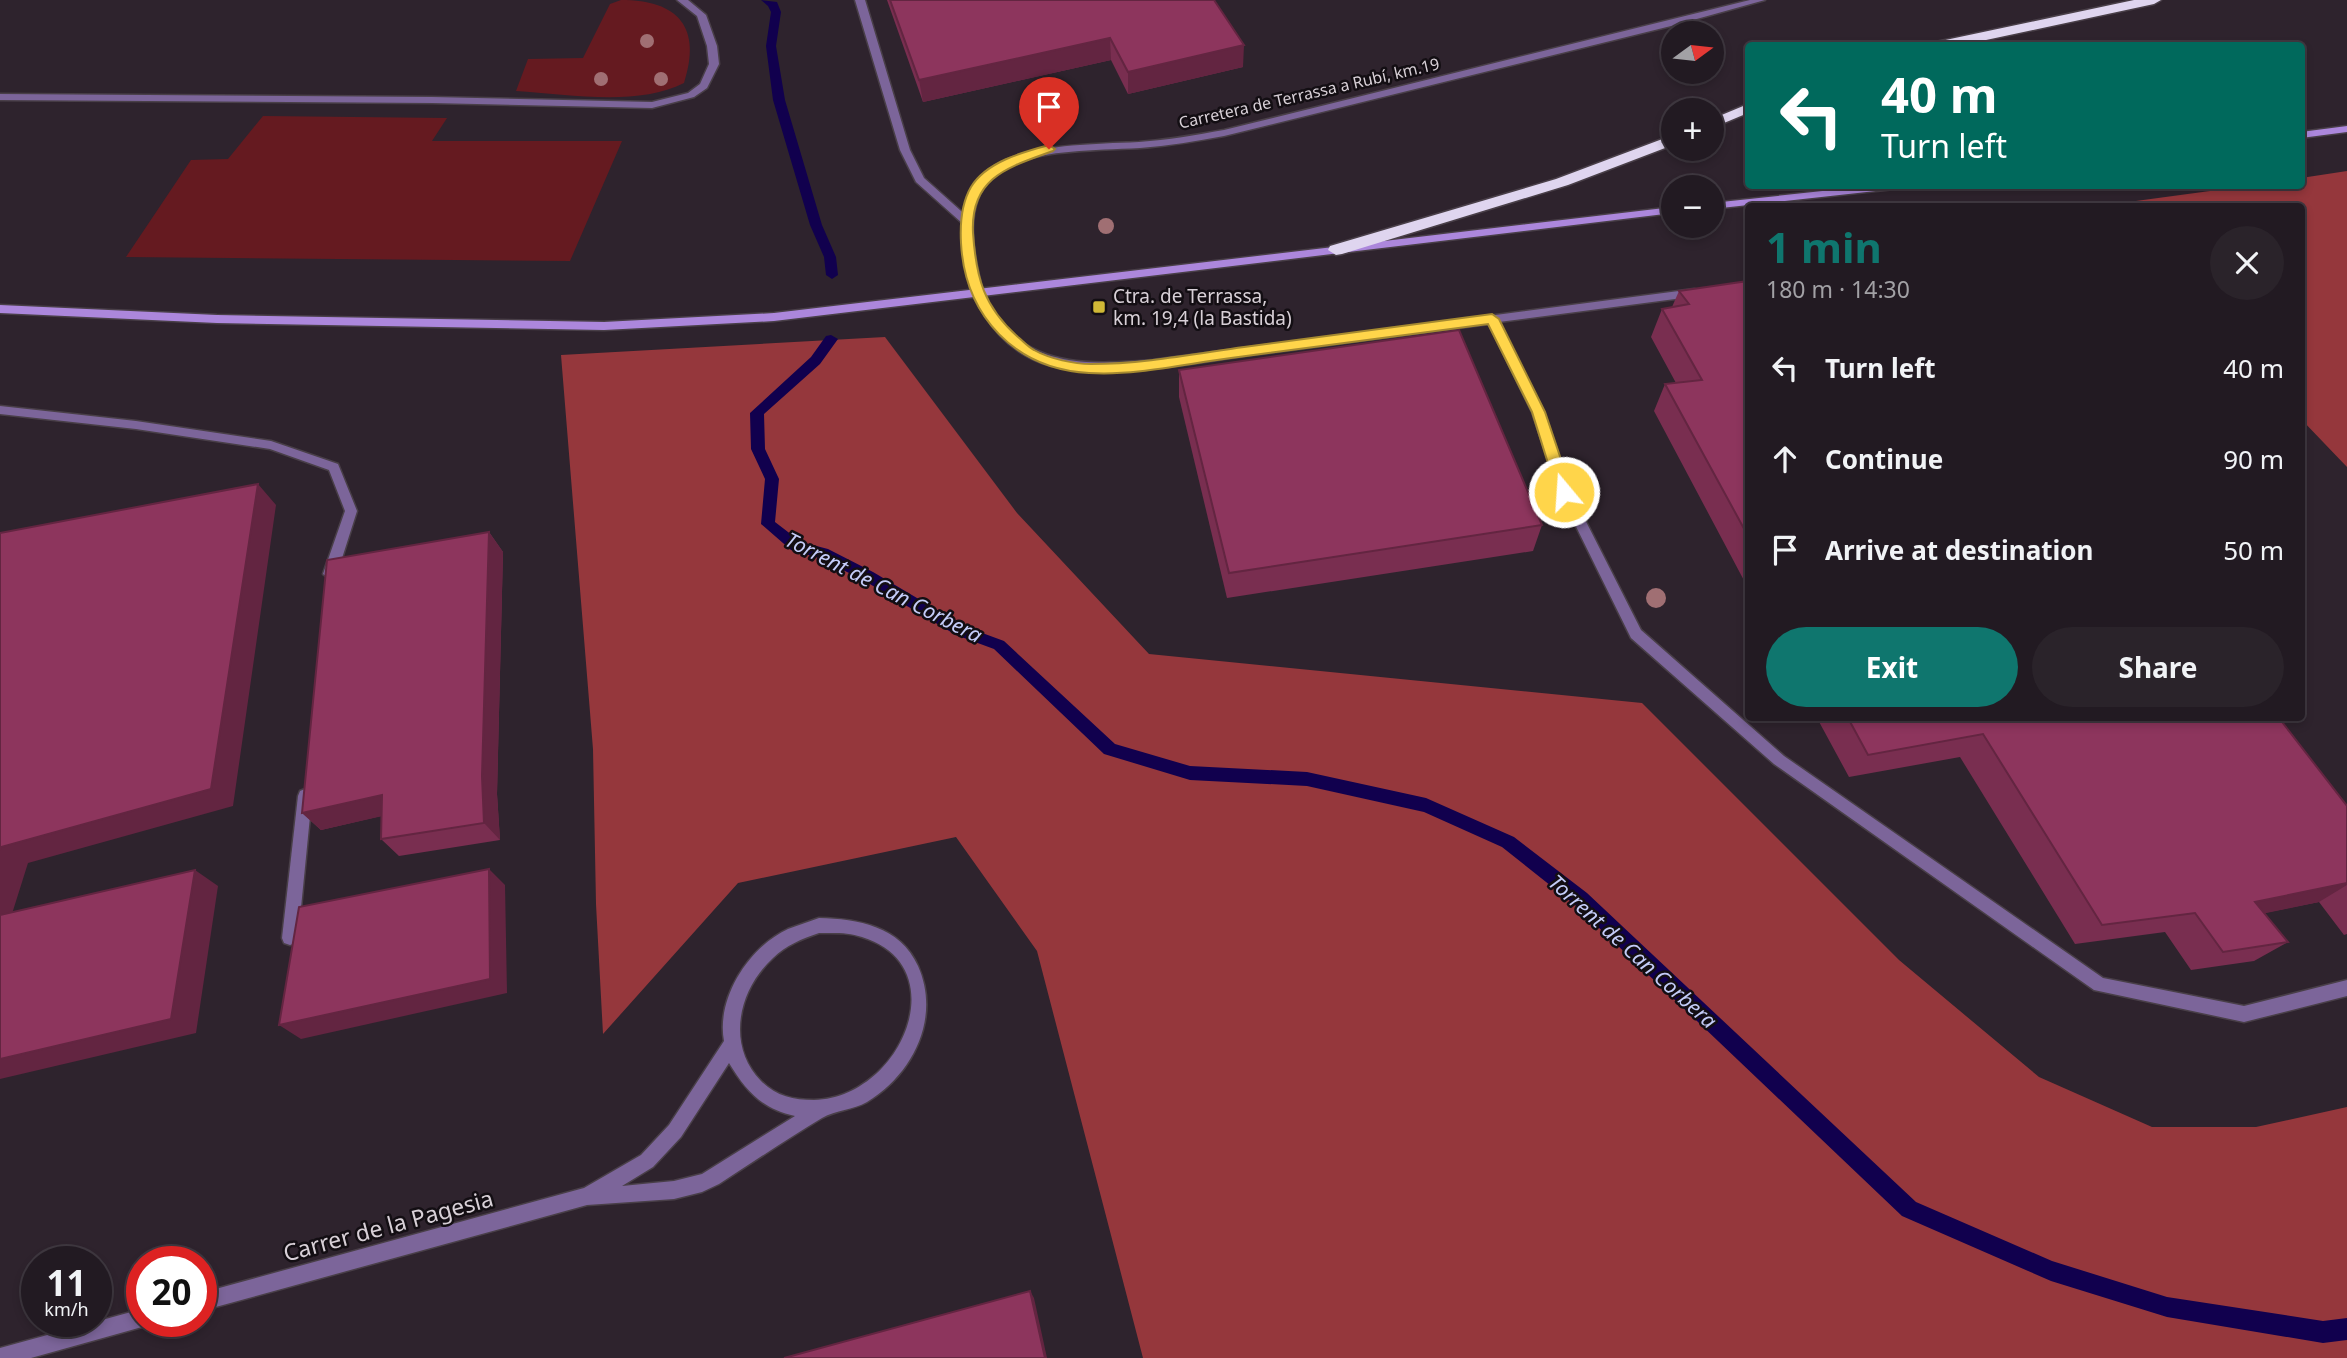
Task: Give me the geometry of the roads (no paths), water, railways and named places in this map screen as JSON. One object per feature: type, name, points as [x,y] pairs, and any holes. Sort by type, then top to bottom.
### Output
[{"type":"highway","points":[[1956,42],[2154,0]]},
{"type":"highway","points":[[1724,118],[1745,108]]},
{"type":"highway","points":[[1336,250],[1562,182],[1661,145]]},
{"type":"main road","points":[[2305,134],[2347,129]]},
{"type":"main road","points":[[1724,205],[1867,189]]},
{"type":"main road","points":[[0,309],[217,319],[604,327],[775,317],[1661,211]]},
{"type":"street","points":[[0,97],[432,100],[632,106],[662,104],[691,95],[704,86],[714,64],[712,46],[701,15],[682,0]]},
{"type":"street","points":[[860,0],[905,150],[920,180],[966,221]]},
{"type":"street","name":"Carretera de Terrassa a Rubí, km.19","points":[[1708,292],[1153,364],[1089,369],[1029,353],[994,323],[978,294],[968,257],[966,221],[976,188],[987,176],[1003,165],[1049,149],[1162,143],[1238,130],[1633,34],[1760,0]]},
{"type":"street","points":[[1492,319],[1538,412],[1564,492],[1636,634],[1779,760],[2099,985],[2244,1014],[2347,989]]},
{"type":"street","points":[[0,410],[136,425],[271,445],[334,467],[351,511],[328,579],[327,593]]},
{"type":"street","points":[[290,937],[306,786]]},
{"type":"street","name":"Carrer de la Pagesia","points":[[217,1298],[587,1196],[648,1193],[704,1183],[824,1108],[858,1098],[885,1079],[907,1052],[919,1022],[920,991],[910,964],[893,943],[869,930],[841,925],[811,928],[783,940],[758,960],[740,986],[730,1016],[730,1047],[742,1074],[763,1096],[792,1107],[824,1108]]},
{"type":"street","name":"Carrer de la Pagesia","points":[[587,1196],[647,1161],[675,1131],[730,1047]]},
{"type":"street","points":[[0,1357],[126,1322]]},
{"type":"waterway","name":"Torrent de Can Corbera","points":[[766,0],[773,4],[776,12],[771,46],[779,100],[816,225],[830,257],[832,275]]},
{"type":"waterway","name":"Torrent de Can Corbera","points":[[831,339],[816,360],[757,413],[758,449],[772,479],[768,524],[796,546],[823,553],[868,576],[961,631],[999,645],[1110,749],[1190,773],[1307,779],[1426,805],[1508,842],[1581,899],[1909,1209],[2051,1271],[2167,1307],[2323,1332],[2347,1329]]},
{"type":"place","name":"Ctra. de Terrassa, km. 19,4 (la Bastida)","points":[[1099,307]]}]
